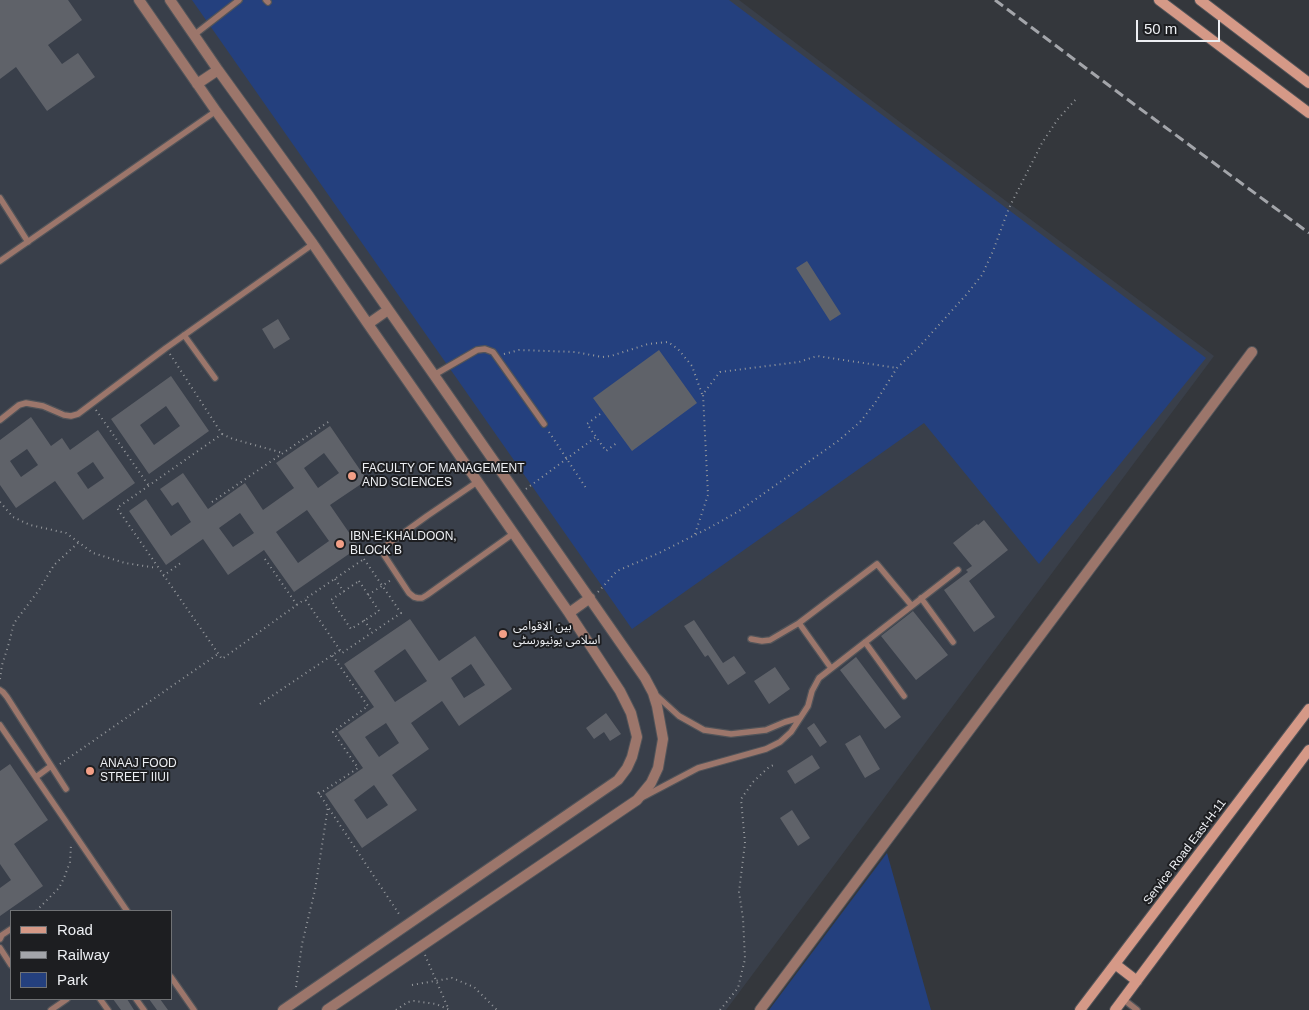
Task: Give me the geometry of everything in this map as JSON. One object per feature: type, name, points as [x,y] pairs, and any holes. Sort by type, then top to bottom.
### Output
[{"type":"main road","points":[[1159,0],[1309,113]]},
{"type":"main road","points":[[1200,0],[1309,82]]},
{"type":"main road","name":"Service Road East-H-11","points":[[1080,1010],[1309,709]]},
{"type":"main road","points":[[1115,1010],[1309,750]]},
{"type":"main road","points":[[1115,964],[1137,981]]},
{"type":"street","points":[[139,0],[216,112],[313,244],[569,613],[620,691],[631,713],[637,736],[632,757],[618,780],[283,1010]]},
{"type":"street","points":[[170,0],[590,598],[645,678],[658,706],[663,739],[658,768],[651,783],[638,800],[327,1010]]},
{"type":"street","points":[[197,84],[218,70]]},
{"type":"street","points":[[368,324],[388,310]]},
{"type":"street","points":[[760,1010],[1252,352]]},
{"type":"street","points":[[569,613],[590,598]]},
{"type":"lane","points":[[194,35],[239,0]]},
{"type":"lane","points":[[0,261],[216,112]]},
{"type":"lane","points":[[0,198],[28,242]]},
{"type":"lane","points":[[0,420],[19,405],[26,403],[43,406],[64,415],[78,414],[166,348],[313,244]]},
{"type":"lane","points":[[184,335],[215,378]]},
{"type":"lane","points":[[434,375],[477,350],[485,349],[493,352],[544,424]]},
{"type":"lane","points":[[477,482],[426,516],[384,548],[384,555],[409,593],[414,597],[422,598],[514,533]]},
{"type":"lane","points":[[751,639],[770,640],[799,623],[877,564],[912,606]]},
{"type":"lane","points":[[638,800],[698,768],[766,749],[780,742],[791,732],[808,706],[812,691],[819,678],[958,570]]},
{"type":"lane","points":[[921,598],[953,642]]},
{"type":"lane","points":[[799,623],[831,668]]},
{"type":"lane","points":[[865,642],[904,696]]},
{"type":"lane","points":[[0,690],[7,697],[66,789]]},
{"type":"lane","points":[[653,693],[679,716],[704,730],[731,734],[766,730],[799,718]]},
{"type":"lane","points":[[0,725],[126,910]]},
{"type":"lane","points":[[36,777],[52,768]]},
{"type":"lane","points":[[0,938],[10,930]]},
{"type":"lane","points":[[0,948],[10,963]]},
{"type":"lane","points":[[172,978],[194,1010]]},
{"type":"lane","points":[[51,1010],[65,1000]]},
{"type":"lane","points":[[1123,1000],[1137,1010]]},
{"type":"path","points":[[590,598],[603,588],[617,571],[659,553],[739,511],[838,441],[860,422],[875,403],[897,368],[918,348],[966,295],[982,274],[1010,208],[1042,143],[1058,119],[1077,98]]},
{"type":"path","points":[[498,357],[519,350],[575,352],[611,356],[648,344],[668,342],[678,349],[692,366],[703,394],[708,495],[695,534]]},
{"type":"path","points":[[166,348],[222,434],[233,440],[283,453]]},
{"type":"path","points":[[703,394],[720,372],[799,362],[817,356],[897,368]]},
{"type":"path","points":[[92,404],[149,486]]},
{"type":"path","points":[[600,414],[586,424],[606,451],[618,442]]},
{"type":"path","points":[[212,502],[331,420]]},
{"type":"path","points":[[544,424],[586,488]]},
{"type":"path","points":[[222,434],[117,508],[222,659],[305,599],[364,559],[401,613],[342,653],[305,599]]},
{"type":"path","points":[[518,495],[596,438]]},
{"type":"path","points":[[0,502],[14,517],[30,525],[66,533],[93,553],[125,563],[158,568]]},
{"type":"path","points":[[0,678],[14,623],[39,590],[54,565],[79,542]]},
{"type":"path","points":[[265,559],[297,605]]},
{"type":"path","points":[[163,576],[182,562]]},
{"type":"path","points":[[368,595],[398,576]]},
{"type":"path","points":[[335,578],[344,592]]},
{"type":"path","points":[[359,581],[379,611],[351,629],[331,600],[344,592],[359,581]]},
{"type":"path","points":[[364,620],[372,632]]},
{"type":"path","points":[[260,704],[340,650]]},
{"type":"path","points":[[52,768],[218,654]]},
{"type":"path","points":[[332,655],[368,706],[333,732],[358,768],[318,793],[407,925]]},
{"type":"path","points":[[720,1010],[738,988],[745,959],[744,918],[739,892],[745,843],[741,799],[753,782],[769,767],[776,764]]},
{"type":"path","points":[[295,1002],[302,944],[315,890],[328,807]]},
{"type":"path","points":[[37,910],[58,888],[64,878],[70,862],[72,831]]},
{"type":"path","points":[[396,1010],[408,1002],[414,1001],[436,1004],[450,1010],[420,946]]},
{"type":"path","points":[[412,985],[452,978],[474,988],[497,1010]]},
{"type":"shaded area","name":"بین الاقوامی اسلامی یونیورسٹی","points":[[0,0],[739,0],[1214,356],[726,1010],[0,1010]]},
{"type":"green space","points":[[192,0],[729,0],[1206,358],[1039,564],[924,423],[632,629]]},
{"type":"green space","points":[[887,853],[931,1010],[769,1010]]},
{"type":"building","points":[[0,0],[68,0],[82,20],[48,45],[62,64],[78,53],[95,77],[47,111],[16,67],[0,79]]},
{"type":"building","points":[[807,261],[841,314],[830,321],[796,268]]},
{"type":"building","points":[[278,319],[290,339],[274,349],[262,329]]},
{"type":"building","points":[[659,350],[697,403],[632,451],[593,398]]},
{"type":"building","points":[[171,376],[209,431],[149,474],[111,419]],"holes":[[[166,406],[180,426],[154,445],[140,425]]]},
{"type":"building","points":[[31,417],[51,446],[62,438],[70,450],[98,430],[135,483],[83,520],[55,481],[16,508],[0,485],[0,440]],"holes":[[[27,449],[38,465],[21,477],[10,461]],[[93,462],[104,478],[88,489],[77,473]]]},
{"type":"building","points":[[330,426],[367,480],[330,505],[359,547],[294,592],[264,550],[228,575],[203,539],[166,565],[129,511],[146,499],[171,536],[191,522],[178,502],[172,506],[160,489],[183,473],[208,509],[245,483],[263,510],[294,488],[276,463]],"holes":[[[324,453],[339,473],[318,488],[304,468]],[[307,510],[329,541],[298,563],[276,532]],[[240,513],[254,533],[233,547],[219,528]]]},
{"type":"building","points":[[984,520],[1008,550],[969,581],[995,617],[974,632],[944,590],[968,572],[966,570],[972,566],[953,543]]},
{"type":"building","points":[[913,611],[948,655],[916,680],[881,636]]},
{"type":"building","points":[[410,619],[439,661],[475,636],[512,689],[459,726],[442,701],[411,723],[429,749],[392,775],[417,810],[362,848],[325,794],[363,768],[338,732],[374,707],[344,664]],"holes":[[[405,649],[427,681],[395,702],[374,671]],[[471,664],[485,685],[464,698],[451,678]],[[386,723],[399,743],[379,757],[365,737]],[[374,785],[388,805],[367,819],[354,800]]]},
{"type":"building","points":[[694,620],[723,663],[734,656],[746,673],[728,685],[708,655],[705,657],[684,626]]},
{"type":"building","points":[[856,657],[901,717],[885,729],[840,670]]},
{"type":"building","points":[[775,667],[790,689],[769,704],[754,681]]},
{"type":"building","points":[[606,713],[621,734],[610,741],[604,732],[594,739],[586,728]]},
{"type":"building","points":[[814,723],[827,742],[820,747],[807,728]]},
{"type":"building","points":[[860,735],[880,769],[865,778],[845,744]]},
{"type":"building","points":[[812,755],[820,768],[795,784],[787,771]]},
{"type":"building","points":[[10,764],[48,820],[14,844],[43,886],[0,916],[0,888],[11,880],[0,864],[0,771]]},
{"type":"building","points":[[792,810],[810,838],[798,846],[780,818]]},
{"type":"building","points":[[114,1000],[128,1000],[134,1010],[121,1010]]},
{"type":"building","points":[[150,1000],[161,1000],[168,1010],[157,1010]]},
{"type":"railway","points":[[995,0],[1309,233]]},
{"type":"place","name":"FACULTY OF MANAGEMENT AND SCIENCES","points":[[352,476]]},
{"type":"place","name":"IBN-E-KHALDOON, BLOCK B","points":[[340,544]]},
{"type":"place","name":"بین الاقوامی اسلامی یونیورسٹی","points":[[503,634]]},
{"type":"place","name":"ANAAJ FOOD STREET IIUI","points":[[90,771]]}]
